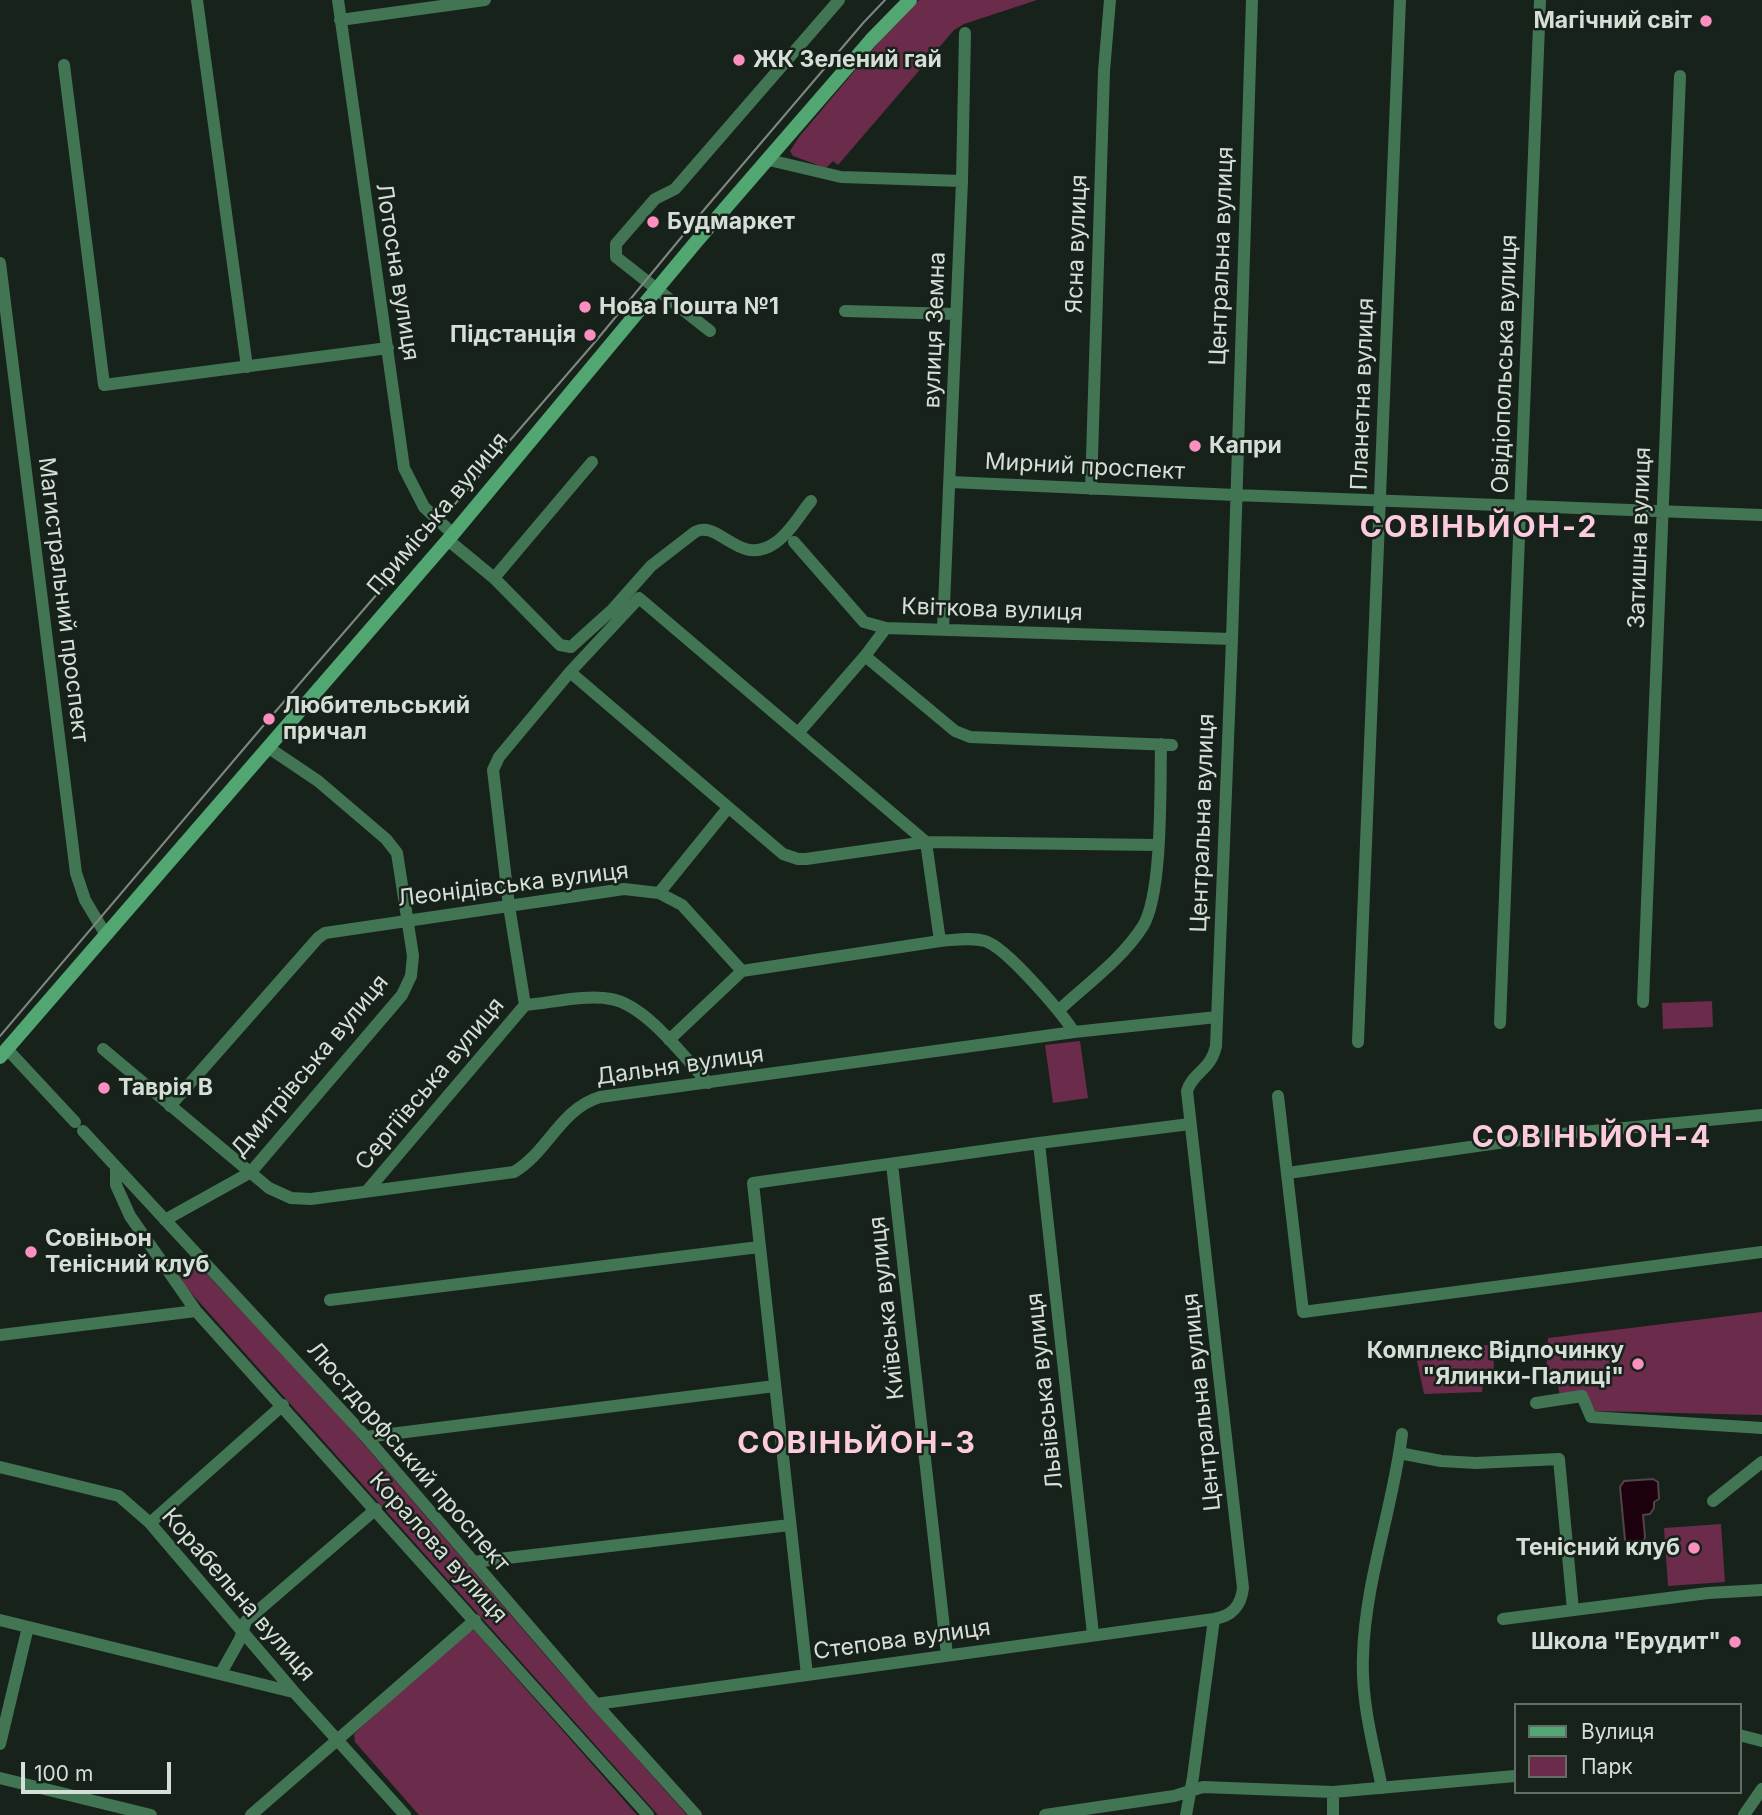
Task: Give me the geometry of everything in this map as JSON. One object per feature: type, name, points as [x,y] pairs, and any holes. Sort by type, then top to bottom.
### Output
[{"type":"street","points":[[197,0],[247,367]]},
{"type":"street","name":"Лотосна вулиця","points":[[338,0],[404,468],[424,507],[451,537],[561,645],[571,648],[612,610],[651,566],[695,532],[708,529],[743,549],[760,550],[783,536],[811,500]]},
{"type":"street","points":[[340,20],[485,0]]},
{"type":"street","points":[[710,331],[616,257],[615,244],[655,199],[675,188],[839,0]]},
{"type":"street","name":"Приміська вулиця","points":[[4,1053],[451,537],[656,290],[871,40],[910,0]]},
{"type":"street","name":"Ясна вулиця","points":[[1091,489],[1104,71],[1110,0]]},
{"type":"street","name":"Центральна вулиця","points":[[1214,1619],[1224,1617],[1238,1606],[1243,1588],[1187,1091],[1213,1057],[1217,1017],[1252,0]]},
{"type":"street","name":"Планетна вулиця","points":[[1358,1042],[1400,0]]},
{"type":"street","name":"Овідіопольська вулиця","points":[[1500,1023],[1540,0]]},
{"type":"street","name":"вулиця Земна","points":[[943,629],[951,482],[965,33]]},
{"type":"street","points":[[64,65],[104,385],[388,348]]},
{"type":"street","name":"Затишна вулиця","points":[[1643,1002],[1680,76]]},
{"type":"street","points":[[769,160],[841,177],[962,181]]},
{"type":"street","name":"Магистральний проспект","points":[[0,263],[76,873],[85,900],[106,934]]},
{"type":"street","points":[[845,311],[956,314]]},
{"type":"street","points":[[494,578],[592,462]]},
{"type":"street","name":"Мирний проспект","points":[[951,482],[1762,515]]},
{"type":"street","points":[[794,542],[864,622],[886,628]]},
{"type":"street","name":"Сергіївська вулиця","points":[[367,1191],[525,1005],[509,906],[493,770],[499,757],[570,672],[639,598],[799,732]]},
{"type":"street","name":"Квіткова вулиця","points":[[799,732],[886,628],[1232,639]]},
{"type":"street","points":[[865,656],[955,731],[970,737],[1167,745],[1153,895],[1144,924],[1121,952],[1059,1010]]},
{"type":"street","points":[[570,672],[783,854],[798,859],[926,842],[1157,845]]},
{"type":"street","points":[[799,732],[926,842],[940,941]]},
{"type":"street","name":"Дмитрівська вулиця","points":[[165,1220],[251,1172],[402,995],[411,976],[408,920],[399,861],[392,845],[318,781],[269,748]]},
{"type":"street","points":[[659,893],[728,808]]},
{"type":"street","name":"Леонідівська вулиця","points":[[170,1106],[318,937],[334,930],[624,890],[659,893],[682,905],[742,971]]},
{"type":"street","points":[[669,1040],[742,971],[940,941],[976,939],[994,945],[1059,1010],[1074,1032]]},
{"type":"street","points":[[525,1005],[612,999],[637,1011],[669,1040],[708,1083]]},
{"type":"street","name":"Дальня вулиця","points":[[103,1049],[269,1188],[291,1198],[312,1199],[514,1172],[524,1166],[569,1114],[586,1101],[600,1097],[1074,1032],[1217,1017]]},
{"type":"street","name":"Люстдорфський проспект","points":[[4,1053],[79,1126],[366,1437],[695,1815]]},
{"type":"street","points":[[1278,1096],[1303,1312],[1762,1252]]},
{"type":"street","points":[[1288,1173],[1560,1134],[1762,1115]]},
{"type":"street","points":[[807,1675],[753,1183],[1190,1124]]},
{"type":"street","name":"Львівська вулиця","points":[[1039,1143],[1093,1634]]},
{"type":"street","name":"Київська вулиця","points":[[892,1164],[947,1655]]},
{"type":"street","name":"Коралова вулиця","points":[[116,1167],[116,1185],[130,1216],[196,1311],[648,1815]]},
{"type":"street","points":[[330,1300],[759,1247]]},
{"type":"street","points":[[0,1335],[196,1311]]},
{"type":"street","points":[[366,1437],[775,1386]]},
{"type":"street","points":[[1536,1404],[1582,1396],[1591,1417],[1762,1428]]},
{"type":"street","points":[[150,1524],[283,1405]]},
{"type":"street","points":[[1382,1788],[1364,1699],[1363,1655],[1370,1598],[1402,1434]]},
{"type":"street","points":[[1399,1453],[1441,1461],[1559,1459],[1573,1610]]},
{"type":"street","points":[[1713,1502],[1762,1462]]},
{"type":"street","name":"Корабельна вулиця","points":[[0,1467],[119,1496],[150,1524],[293,1692],[405,1815]]},
{"type":"street","points":[[221,1673],[240,1639],[246,1621],[376,1510]]},
{"type":"street","points":[[473,1562],[790,1525]]},
{"type":"street","points":[[1503,1619],[1708,1593],[1762,1590]]},
{"type":"street","points":[[1186,1815],[1214,1619]]},
{"type":"street","name":"Степова вулиця","points":[[596,1704],[1214,1619]]},
{"type":"street","points":[[0,1620],[293,1692]]},
{"type":"street","points":[[251,1815],[475,1620]]},
{"type":"street","points":[[0,1744],[28,1627]]},
{"type":"street","points":[[1741,1736],[1762,1741]]},
{"type":"street","points":[[1045,1815],[1189,1792],[1203,1787],[1333,1792],[1514,1776]]},
{"type":"street","points":[[0,1777],[151,1815]]},
{"type":"street","points":[[1744,1815],[1762,1789]]},
{"type":"street","points":[[1333,1792],[1333,1815]]},
{"type":"green space","points":[[919,0],[1037,0],[964,24],[954,30],[838,165],[833,161],[826,168],[793,156],[790,151],[799,137],[893,25]]},
{"type":"green space","points":[[1712,1001],[1713,1027],[1663,1029],[1662,1003]]},
{"type":"green space","points":[[1080,1041],[1088,1098],[1053,1103],[1045,1045]]},
{"type":"green space","points":[[195,1262],[324,1398],[687,1815],[658,1815],[184,1285],[179,1276]]},
{"type":"green space","points":[[1762,1312],[1762,1415],[1595,1411],[1583,1390],[1560,1396],[1556,1375],[1546,1374],[1548,1338]]},
{"type":"green space","points":[[1493,1344],[1494,1371],[1485,1371],[1482,1392],[1424,1394],[1416,1356]]},
{"type":"green space","name":"Тенісний клуб","points":[[1721,1524],[1725,1582],[1668,1586],[1664,1528]]},
{"type":"green space","points":[[474,1630],[637,1815],[419,1815],[355,1742],[354,1734],[465,1632]]},
{"type":"shaded area","points":[[1653,1479],[1658,1482],[1659,1499],[1654,1502],[1650,1514],[1643,1515],[1643,1543],[1629,1544],[1625,1540],[1620,1487],[1624,1481]]},
{"type":"tram line","points":[[0,1036],[885,0]]},
{"type":"place","name":"Магічний світ","points":[[1706,21]]},
{"type":"place","name":"ЖК Зелений гай","points":[[739,60]]},
{"type":"place","name":"Будмаркет","points":[[653,222]]},
{"type":"place","name":"Нова Пошта №1","points":[[585,307]]},
{"type":"place","name":"Підстанція","points":[[590,335]]},
{"type":"place","name":"Капри","points":[[1195,446]]},
{"type":"place","name":"Любительський причал","points":[[269,719]]},
{"type":"place","name":"Таврія В","points":[[104,1088]]},
{"type":"place","name":"Совіньон Тенісний клуб","points":[[31,1252]]},
{"type":"place","name":"Комплекс Відпочинку \"Ялинки-Палиці\"","points":[[1638,1364]]},
{"type":"place","name":"Тенісний клуб","points":[[1694,1548]]},
{"type":"place","name":"Школа \"Ерудит\"","points":[[1735,1642]]},
{"type":"district","name":"СОВІНЬЙОН-2","points":[[1479,528]]},
{"type":"district","name":"СОВІНЬЙОН-4","points":[[1592,1138]]},
{"type":"district","name":"СОВІНЬЙОН-3","points":[[857,1444]]}]
